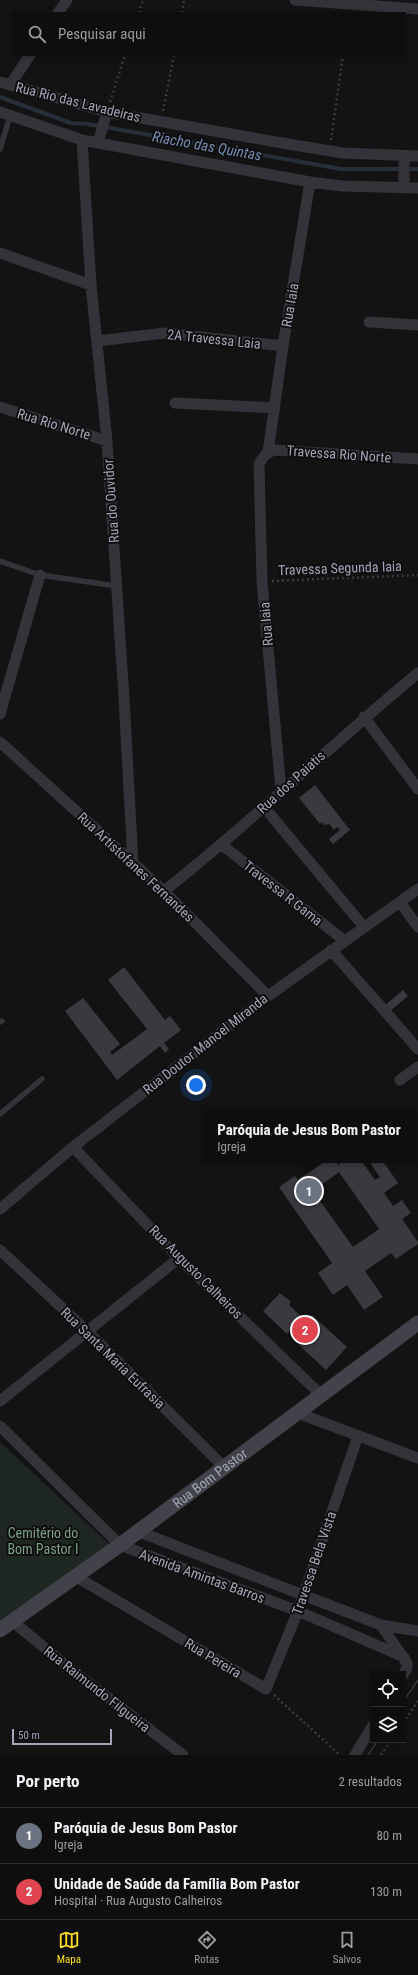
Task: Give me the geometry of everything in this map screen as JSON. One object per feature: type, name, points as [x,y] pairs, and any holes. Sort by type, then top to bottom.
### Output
[{"type":"main road","name":"Rua Bom Pastor","points":[[6,1626],[120,1545],[295,1412],[321,1395],[418,1323]]},
{"type":"street","points":[[59,12],[67,0]]},
{"type":"street","points":[[295,0],[418,9]]},
{"type":"street","points":[[5,83],[29,56]]},
{"type":"street","name":"Rua Rio das Lavadeiras","points":[[5,83],[106,114],[161,121],[343,154],[404,159],[418,156]]},
{"type":"street","points":[[5,114],[82,140],[99,141],[310,182],[342,186],[404,186],[418,188]]},
{"type":"street","points":[[99,141],[106,114]]},
{"type":"street","name":"Rua do Ouvidor","points":[[82,140],[91,285],[107,441],[133,863]]},
{"type":"street","points":[[404,159],[404,186]]},
{"type":"street","name":"Rua Iaia","points":[[281,790],[262,581],[258,473],[265,455],[275,408],[283,346],[310,182]]},
{"type":"street","points":[[0,253],[91,285]]},
{"type":"street","points":[[369,322],[418,325]]},
{"type":"street","name":"2A Travessa Laia","points":[[97,341],[165,333],[283,346]]},
{"type":"street","points":[[175,403],[275,408]]},
{"type":"street","name":"Rua Rio Norte","points":[[0,407],[107,441]]},
{"type":"street","name":"Travessa Rio Norte","points":[[265,455],[274,450],[418,459]]},
{"type":"street","points":[[0,714],[40,575]]},
{"type":"street","name":"Rua dos Paiatis","points":[[164,891],[222,845],[281,790],[364,717],[418,673]]},
{"type":"street","points":[[364,717],[418,789]]},
{"type":"street","name":"Rua Artistofanes Fernandes","points":[[0,742],[164,891],[268,996]]},
{"type":"street","points":[[264,807],[364,927]]},
{"type":"street","name":"Travessa R Gama","points":[[222,845],[345,941]]},
{"type":"street","name":"Rua Doutor Manoel Miranda","points":[[0,1209],[73,1147],[268,996],[418,889]]},
{"type":"street","points":[[400,902],[418,927]]},
{"type":"street","points":[[331,950],[418,1049]]},
{"type":"street","points":[[400,1080],[418,1067]]},
{"type":"street","name":"Rua Augusto Calheiros","points":[[73,1147],[179,1258],[321,1395]]},
{"type":"street","name":"Rua Santa Maria Eufrasia","points":[[0,1250],[87,1331],[224,1467]]},
{"type":"street","points":[[0,1401],[179,1258]]},
{"type":"street","points":[[295,1412],[418,1458]]},
{"type":"street","name":"Avenida Amintas Barros","points":[[0,1426],[120,1545],[298,1611],[404,1657]]},
{"type":"street","name":"Travessa Bela Vista","points":[[266,1689],[298,1611],[358,1436]]},
{"type":"street","name":"Avenida Amintas Barros","points":[[137,1531],[303,1593],[381,1625],[418,1632]]},
{"type":"street","name":"Rua Pereira","points":[[75,1576],[266,1689]]},
{"type":"street","points":[[381,1625],[404,1657],[407,1668],[405,1671]]},
{"type":"street","name":"Rua Raimundo Filgueira","points":[[6,1626],[74,1672],[183,1755]]},
{"type":"street","points":[[355,1755],[370,1730]]},
{"type":"lane","points":[[0,149],[5,114]]},
{"type":"lane","points":[[0,561],[40,575],[117,586]]},
{"type":"lane","points":[[0,1114],[42,1079]]},
{"type":"path","points":[[139,12],[143,0]]},
{"type":"path","points":[[182,12],[184,0]]},
{"type":"path","points":[[106,114],[125,56]]},
{"type":"path","points":[[161,121],[174,56]]},
{"type":"path","points":[[329,151],[343,56]]},
{"type":"path","name":"Travessa Segunda Iaia","points":[[262,581],[418,576]]},
{"type":"path","points":[[266,1689],[340,1755]]},
{"type":"path","points":[[406,1718],[418,1700]]},
{"type":"path","points":[[381,1755],[390,1743]]},
{"type":"green space","name":"Cemitério do Bom Pastor I","points":[[0,1442],[110,1545],[0,1624]]},
{"type":"building","points":[[315,785],[350,830],[333,844],[329,839],[340,830],[337,827],[334,830],[329,824],[324,825],[322,822],[320,824],[299,798]]},
{"type":"building","points":[[124,967],[165,1020],[170,1016],[181,1030],[164,1043],[169,1049],[165,1053],[160,1046],[117,1080],[65,1011],[83,998],[120,1044],[110,1052],[112,1055],[147,1029],[108,980]]},
{"type":"building","points":[[403,990],[408,996],[389,1012],[384,1006]]},
{"type":"building","points":[[323,1163],[337,1163],[338,1165],[341,1163],[363,1163],[375,1180],[380,1177],[370,1163],[384,1163],[398,1183],[384,1193],[393,1206],[402,1200],[411,1213],[402,1219],[418,1244],[396,1259],[391,1253],[365,1271],[383,1297],[364,1310],[347,1285],[333,1295],[318,1273],[332,1263],[279,1187],[295,1176],[298,1180]],"holes":[[[339,1172],[379,1229],[353,1247],[313,1191]]]},
{"type":"building","points":[[280,1293],[291,1302],[289,1305],[307,1322],[312,1315],[347,1347],[326,1370],[299,1345],[303,1341],[291,1330],[287,1334],[263,1311]]},
{"type":"waterway","name":"Riacho das Quintas","points":[[0,97],[71,123],[88,124],[341,169],[418,169]]},
{"type":"tram line","points":[[406,1698],[418,1680]]},
{"type":"tram line","points":[[368,1755],[376,1743]]},
{"type":"place","name":"Paróquia de Jesus Bom Pastor","points":[[309,1191]]},
{"type":"place","name":"Unidade de Saúde da Família Bom Pastor","points":[[305,1330]]}]
